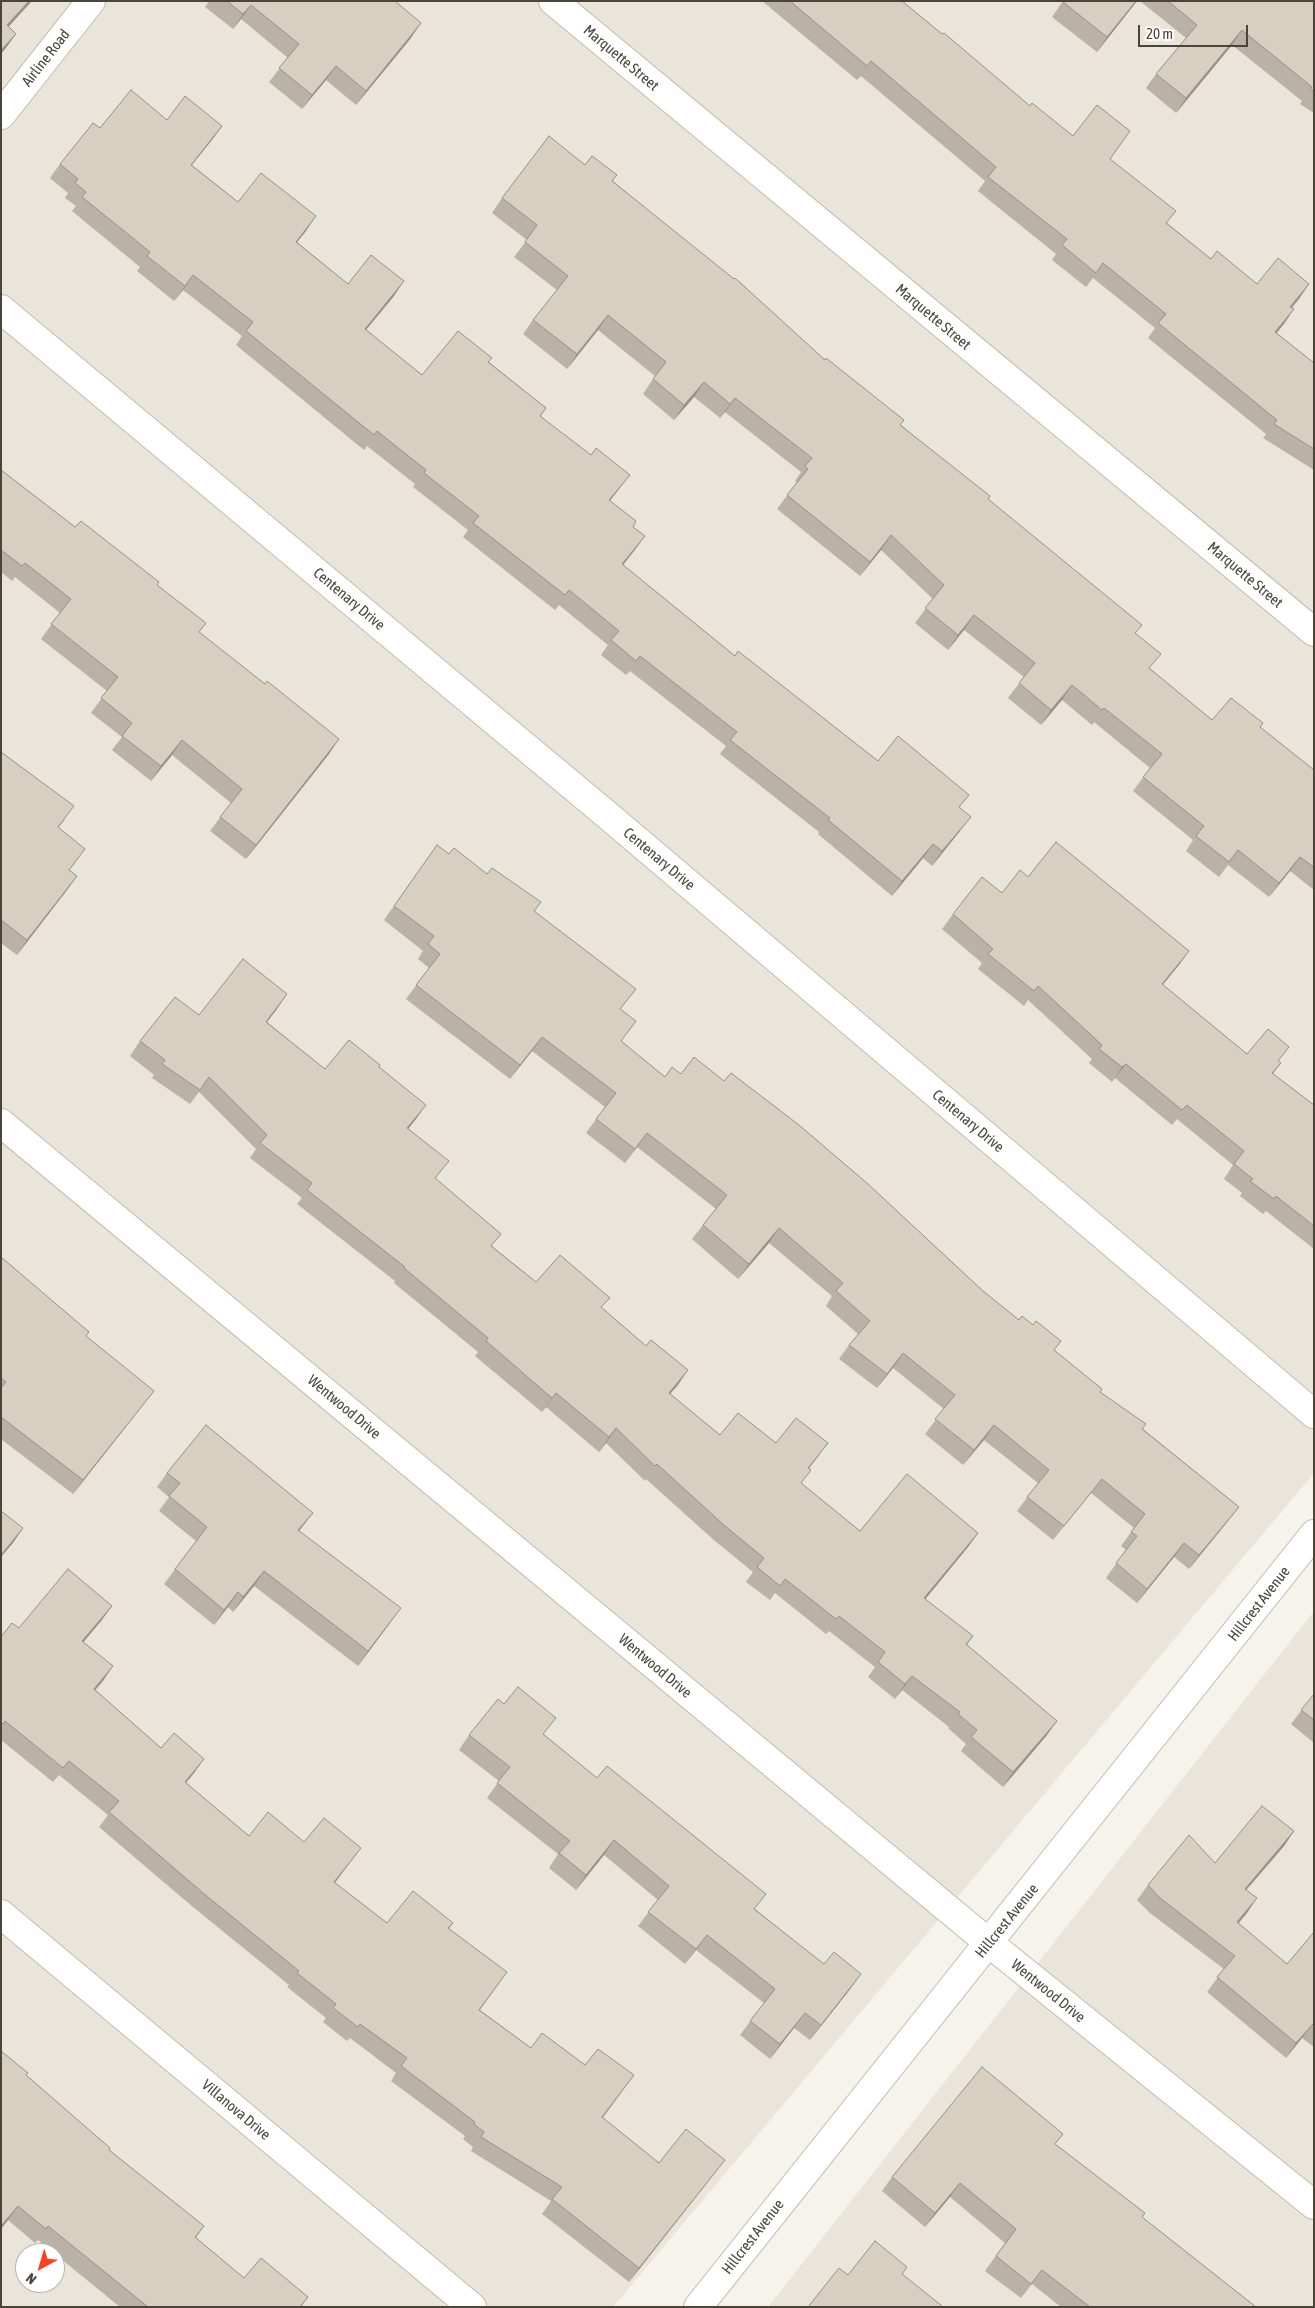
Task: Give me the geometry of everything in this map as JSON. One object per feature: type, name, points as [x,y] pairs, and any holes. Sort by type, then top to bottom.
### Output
[{"type":"street","name":"Airline Road","points":[[1,115],[91,1]]},
{"type":"street","name":"Marquette Street","points":[[553,1],[1314,632]]},
{"type":"street","name":"Centenary Drive","points":[[1,309],[599,808],[1314,1414]]},
{"type":"street","name":"Wentwood Drive","points":[[1,1123],[989,1944],[1314,2205]]},
{"type":"street","name":"Hillcrest Avenue","points":[[698,2307],[1314,1534]]},
{"type":"street","name":"Villanova Drive","points":[[1,1914],[472,2307]]},
{"type":"shaded area","points":[[1,1],[1314,1],[1314,1473],[613,2307],[1,2307]]},
{"type":"shaded area","points":[[1314,1611],[1314,2307],[768,2307]]},
{"type":"building","points":[[1,1],[29,1],[7,25],[16,34],[1,50]]},
{"type":"building","points":[[227,1],[395,1],[421,23],[366,91],[336,66],[312,95],[279,68],[299,44],[251,5],[243,14]]},
{"type":"building","points":[[790,1],[902,1],[942,34],[944,33],[1030,106],[1032,103],[1073,136],[1097,105],[1130,131],[1110,159],[1176,211],[1166,223],[1211,259],[1217,251],[1257,284],[1278,258],[1309,284],[1290,307],[1294,309],[1275,332],[1314,363],[1314,449],[1274,424],[1277,420],[1158,323],[1166,314],[1103,263],[1096,273],[1062,245],[1067,239],[988,177],[996,167],[871,61],[867,66]]},
{"type":"building","points":[[1063,1],[1136,1],[1107,37]]},
{"type":"building","points":[[1168,1],[1314,1],[1314,91],[1310,89],[1312,87],[1242,30],[1186,98],[1156,74],[1197,25]]},
{"type":"building","points":[[131,90],[167,120],[185,96],[222,126],[191,165],[238,202],[261,173],[316,216],[296,242],[348,284],[371,255],[404,281],[365,329],[422,375],[458,331],[492,358],[488,362],[546,408],[540,416],[591,455],[596,448],[630,475],[609,500],[636,521],[633,527],[645,536],[622,564],[735,656],[738,651],[878,761],[898,736],[969,795],[959,807],[971,817],[942,851],[933,844],[902,881],[828,820],[830,818],[730,740],[737,732],[640,656],[636,661],[611,640],[619,631],[569,590],[565,595],[473,523],[479,516],[424,473],[426,470],[377,431],[374,435],[246,331],[253,322],[193,275],[185,286],[147,256],[150,252],[82,197],[86,192],[75,183],[78,179],[60,164],[93,123],[100,128]]},
{"type":"building","points":[[549,136],[585,165],[592,156],[617,175],[612,181],[735,278],[825,360],[826,358],[904,420],[900,425],[990,496],[988,499],[1142,625],[1135,633],[1161,654],[1149,668],[1212,720],[1231,698],[1263,723],[1260,727],[1314,770],[1314,867],[1300,857],[1279,883],[1238,850],[1229,862],[1196,836],[1204,826],[1143,777],[1162,754],[1104,708],[1102,710],[1072,685],[1051,710],[1019,683],[1035,663],[974,615],[958,635],[925,608],[944,585],[891,535],[870,562],[787,495],[808,469],[805,466],[812,458],[735,398],[730,404],[704,382],[684,405],[653,379],[666,362],[608,315],[577,354],[533,320],[568,276],[525,242],[537,225],[502,198]]},
{"type":"building","points":[[1,470],[75,527],[81,521],[159,582],[157,585],[206,623],[199,632],[265,684],[267,681],[339,739],[256,845],[220,817],[242,789],[182,740],[161,766],[122,736],[132,723],[101,698],[118,677],[51,624],[71,599],[25,563],[22,566],[1,550]]},
{"type":"building","points":[[1,752],[74,806],[58,827],[85,849],[69,870],[77,876],[27,940],[1,920]]},
{"type":"building","points":[[1056,842],[1189,951],[1162,984],[1247,1054],[1268,1029],[1289,1047],[1278,1061],[1281,1063],[1272,1073],[1314,1105],[1314,1226],[1276,1196],[1274,1199],[1250,1181],[1253,1179],[1234,1164],[1244,1151],[1187,1105],[1182,1110],[1126,1064],[1122,1067],[1099,1049],[1102,1045],[1038,986],[1034,991],[988,954],[993,949],[953,914],[982,877],[1002,893],[1020,870],[1028,877]]},
{"type":"building","points":[[437,845],[449,854],[454,848],[487,874],[492,868],[541,902],[534,911],[636,989],[620,1009],[636,1021],[621,1041],[665,1077],[672,1067],[681,1074],[694,1057],[724,1081],[731,1073],[799,1125],[868,1184],[983,1291],[1019,1320],[1022,1316],[1033,1325],[1036,1321],[1061,1341],[1054,1350],[1102,1389],[1100,1392],[1146,1424],[1142,1429],[1239,1507],[1199,1555],[1184,1543],[1147,1589],[1116,1563],[1137,1536],[1131,1532],[1145,1514],[1102,1479],[1064,1526],[1027,1497],[1049,1470],[994,1425],[974,1450],[935,1419],[955,1395],[903,1353],[887,1374],[849,1345],[870,1321],[836,1291],[843,1283],[779,1228],[749,1264],[703,1225],[727,1195],[647,1133],[635,1149],[596,1119],[616,1093],[542,1037],[520,1065],[416,985],[440,954],[428,944],[434,936],[394,906]]},
{"type":"building","points":[[243,959],[287,994],[266,1022],[325,1069],[349,1040],[426,1105],[407,1128],[449,1161],[435,1178],[501,1234],[491,1246],[536,1282],[560,1255],[610,1298],[601,1307],[646,1346],[651,1340],[688,1370],[669,1393],[720,1435],[738,1413],[776,1443],[796,1418],[828,1443],[808,1468],[811,1470],[801,1483],[860,1531],[907,1474],[978,1533],[924,1598],[973,1636],[966,1644],[1057,1721],[1013,1772],[971,1737],[977,1730],[958,1714],[960,1712],[912,1676],[905,1684],[878,1662],[885,1652],[839,1616],[836,1619],[785,1579],[780,1586],[757,1567],[764,1558],[725,1526],[657,1464],[655,1466],[616,1428],[609,1437],[556,1393],[552,1398],[486,1341],[488,1338],[405,1267],[307,1190],[312,1183],[260,1143],[267,1135],[209,1077],[200,1090],[162,1064],[165,1060],[140,1041],[175,997],[199,1015]]},
{"type":"building","points":[[1,1257],[89,1332],[86,1336],[154,1391],[83,1480],[1,1417],[1,1388],[6,1382],[1,1378]]},
{"type":"building","points":[[206,1425],[313,1513],[298,1530],[401,1608],[368,1651],[264,1571],[243,1597],[238,1592],[224,1610],[175,1569],[207,1527],[169,1496],[180,1483],[167,1473]]},
{"type":"building","points":[[1,1511],[23,1528],[1,1555]]},
{"type":"building","points":[[68,1569],[112,1606],[82,1641],[113,1666],[94,1689],[161,1748],[174,1733],[204,1759],[185,1782],[249,1836],[268,1812],[304,1842],[324,1818],[361,1848],[334,1882],[387,1923],[413,1891],[453,1923],[448,1928],[507,1972],[479,2010],[531,2048],[542,2033],[585,2065],[598,2049],[634,2075],[602,2117],[659,2163],[686,2129],[725,2160],[639,2268],[552,2199],[562,2187],[481,2137],[484,2132],[474,2124],[475,2122],[401,2066],[407,2058],[360,2024],[358,2027],[333,2008],[336,2004],[297,1973],[299,1971],[203,1893],[109,1812],[119,1801],[69,1761],[63,1768],[5,1721],[3,1724],[1,1722],[1,1637],[12,1623],[19,1628]]},
{"type":"building","points":[[518,1687],[556,1718],[543,1734],[597,1778],[607,1766],[766,1894],[754,1909],[824,1964],[834,1952],[861,1974],[821,2025],[805,2013],[780,2044],[750,2021],[775,1989],[707,1935],[696,1949],[648,1912],[669,1886],[614,1840],[586,1875],[559,1853],[570,1841],[497,1783],[510,1767],[469,1735],[498,1699],[504,1704]]},
{"type":"building","points":[[1314,1694],[1314,1720],[1301,1710]]},
{"type":"building","points":[[1262,1806],[1294,1831],[1245,1889],[1257,1898],[1237,1922],[1287,1964],[1314,1932],[1314,2025],[1296,2043],[1217,1977],[1235,1956],[1160,1898],[1148,1885],[1189,1835],[1215,1863]]},
{"type":"building","points":[[1,2051],[28,2073],[26,2075],[110,2148],[109,2150],[204,2226],[195,2237],[244,2278],[261,2258],[308,2297],[300,2307],[148,2307],[48,2226],[46,2229],[18,2206],[1,2226]]},
{"type":"building","points":[[982,2067],[1063,2134],[1055,2144],[1145,2213],[1142,2217],[1256,2307],[1090,2307],[1042,2270],[1031,2284],[996,2256],[1016,2229],[960,2183],[935,2213],[892,2177]]},
{"type":"building","points":[[875,2241],[907,2267],[902,2274],[942,2306],[808,2307],[839,2268],[848,2275]]}]
